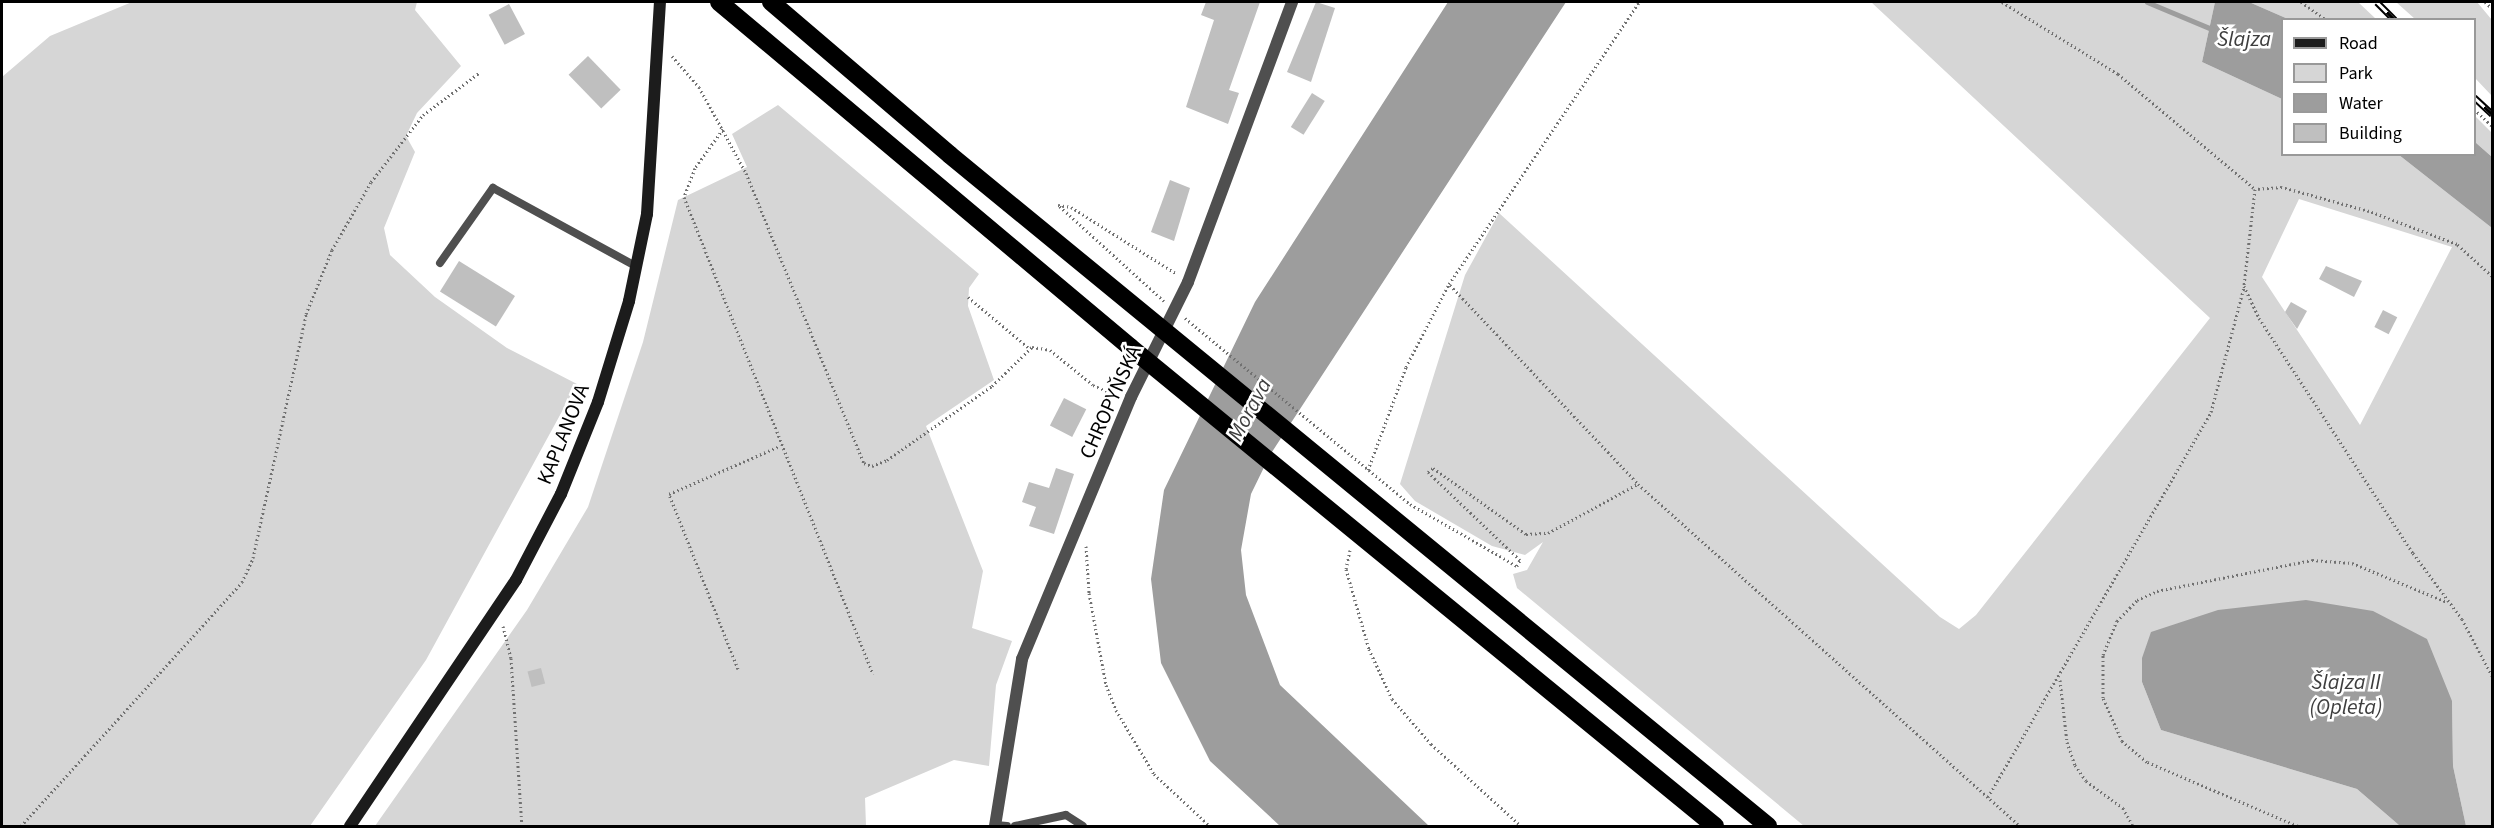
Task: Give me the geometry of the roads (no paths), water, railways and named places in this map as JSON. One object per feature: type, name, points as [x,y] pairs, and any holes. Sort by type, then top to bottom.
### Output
[{"type":"highway","points":[[719,2],[1130,347],[1715,826]]},
{"type":"highway","points":[[771,2],[1143,314],[1768,826]]},
{"type":"main road","name":"KAPLANOVA","points":[[350,826],[495,615],[577,456],[614,352],[637,267],[652,172],[660,51],[660,2]]},
{"type":"street","name":"CHROPYŇSKÁ","points":[[999,826],[1022,659],[1131,397],[1188,282],[1292,2]]},
{"type":"lane","points":[[440,263],[493,188],[637,267]]},
{"type":"lane","points":[[1015,826],[1066,815],[1083,826]]},
{"type":"water","name":"Morava","points":[[1448,2],[1566,2],[1270,455],[1251,494],[1241,550],[1246,595],[1280,685],[1429,826],[1280,826],[1210,761],[1161,663],[1151,579],[1164,490],[1255,302]]},
{"type":"water","name":"Šlajza","points":[[2215,2],[2249,2],[2286,18],[2281,18],[2281,99],[2202,62]]},
{"type":"water","points":[[2476,143],[2492,157],[2492,228],[2400,156],[2476,156]]},
{"type":"water","name":"Šlajza II (Opleta)","points":[[2306,600],[2373,611],[2427,639],[2452,701],[2453,766],[2466,826],[2400,826],[2357,789],[2161,730],[2142,682],[2142,658],[2151,632],[2218,610]]},
{"type":"waterway","points":[[2147,2],[2214,30]]},
{"type":"railway","points":[[2377,2],[2393,18]]},
{"type":"railway","points":[[2476,99],[2492,114]]}]
